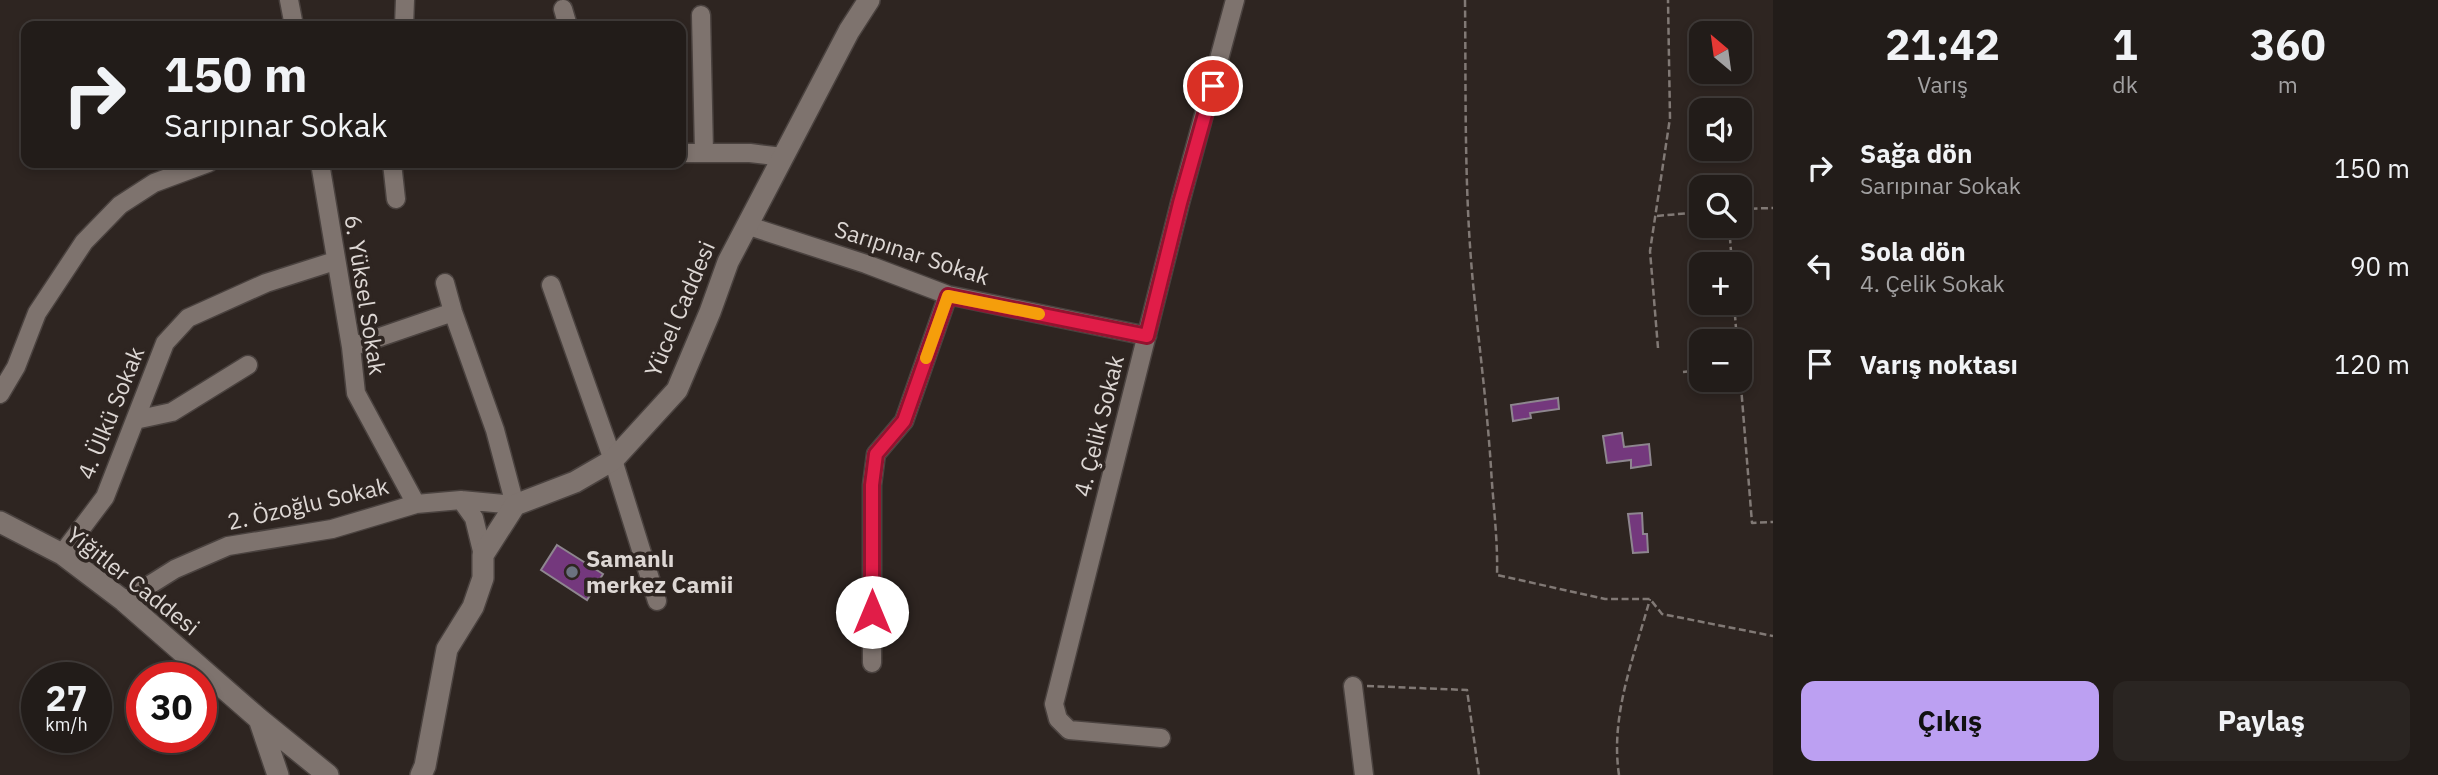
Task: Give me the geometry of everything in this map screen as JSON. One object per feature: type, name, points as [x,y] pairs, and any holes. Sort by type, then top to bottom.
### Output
[{"type":"main road","name":"Yücel Caddesi","points":[[515,505],[575,482],[613,460],[677,390],[728,262],[746,225],[849,31],[869,0]]},
{"type":"main road","points":[[421,775],[447,649],[473,607],[483,578],[483,555],[515,505]]},
{"type":"main road","name":"Yiğitler Caddesi","points":[[1,526],[62,554],[124,601],[259,719],[328,775]]},
{"type":"main road","points":[[259,719],[278,775]]},
{"type":"street","points":[[289,0],[293,21]]},
{"type":"street","points":[[404,21],[405,0]]},
{"type":"street","name":"4. Çelik Sokak","points":[[1161,738],[1069,730],[1058,719],[1054,704],[1180,203],[1235,0]]},
{"type":"street","points":[[563,9],[567,21]]},
{"type":"street","points":[[701,15],[704,152]]},
{"type":"street","points":[[686,153],[750,153],[783,158]]},
{"type":"street","points":[[0,394],[16,367],[37,313],[84,242],[120,205],[142,190],[194,168]]},
{"type":"street","name":"6. Yüksel Sokak","points":[[321,168],[351,347],[356,393],[416,504]]},
{"type":"street","points":[[393,168],[396,199]]},
{"type":"street","name":"Sarıpınar Sokak","points":[[746,225],[866,264],[948,296],[1147,336]]},
{"type":"street","name":"4. Ülkü Sokak","points":[[62,554],[105,497],[165,343],[188,318],[266,283],[335,261]]},
{"type":"street","points":[[446,283],[453,312],[495,430],[515,505]]},
{"type":"street","points":[[551,285],[613,460],[657,601]]},
{"type":"street","points":[[872,663],[872,485],[876,454],[904,421],[948,296]]},
{"type":"street","points":[[351,347],[453,312]]},
{"type":"street","points":[[135,420],[172,412],[248,365]]},
{"type":"street","points":[[461,500],[474,518],[483,555]]},
{"type":"street","name":"2. Özoğlu Sokak","points":[[124,601],[175,569],[228,546],[332,528],[416,504],[461,500],[515,505]]},
{"type":"street","points":[[1353,686],[1364,775]]},
{"type":"path","points":[[1465,0],[1466,140],[1473,281],[1490,434],[1498,542],[1497,575],[1605,599],[1650,599]]},
{"type":"path","points":[[1658,348],[1650,251],[1670,118],[1668,0]]},
{"type":"path","points":[[1752,209],[1773,208]]},
{"type":"path","points":[[1657,216],[1689,213]]},
{"type":"path","points":[[1683,372],[1689,371]]},
{"type":"path","points":[[1741,392],[1752,523],[1773,522]]},
{"type":"path","points":[[1650,599],[1662,614],[1773,636]]},
{"type":"path","points":[[1619,775],[1615,751],[1617,719],[1650,599]]},
{"type":"path","points":[[1353,686],[1467,690],[1479,775]]},
{"type":"building","points":[[1558,398],[1559,409],[1530,413],[1531,418],[1513,421],[1511,405]]},
{"type":"building","points":[[1622,433],[1624,447],[1649,444],[1651,465],[1631,468],[1631,460],[1607,463],[1603,436]]},
{"type":"building","points":[[1642,513],[1643,534],[1647,534],[1648,552],[1633,553],[1628,514]]},
{"type":"building","name":"Samanlı merkez Camii","points":[[557,545],[603,574],[587,600],[541,570]]},
{"type":"slow traffic","points":[[926,358],[948,296],[1039,314]]},
{"type":"place","name":"Samanlı merkez Camii","points":[[572,572]]},
{"type":"route","points":[[872,612],[872,485],[876,454],[889,435],[904,421],[948,296],[1147,336],[1213,86]]}]
